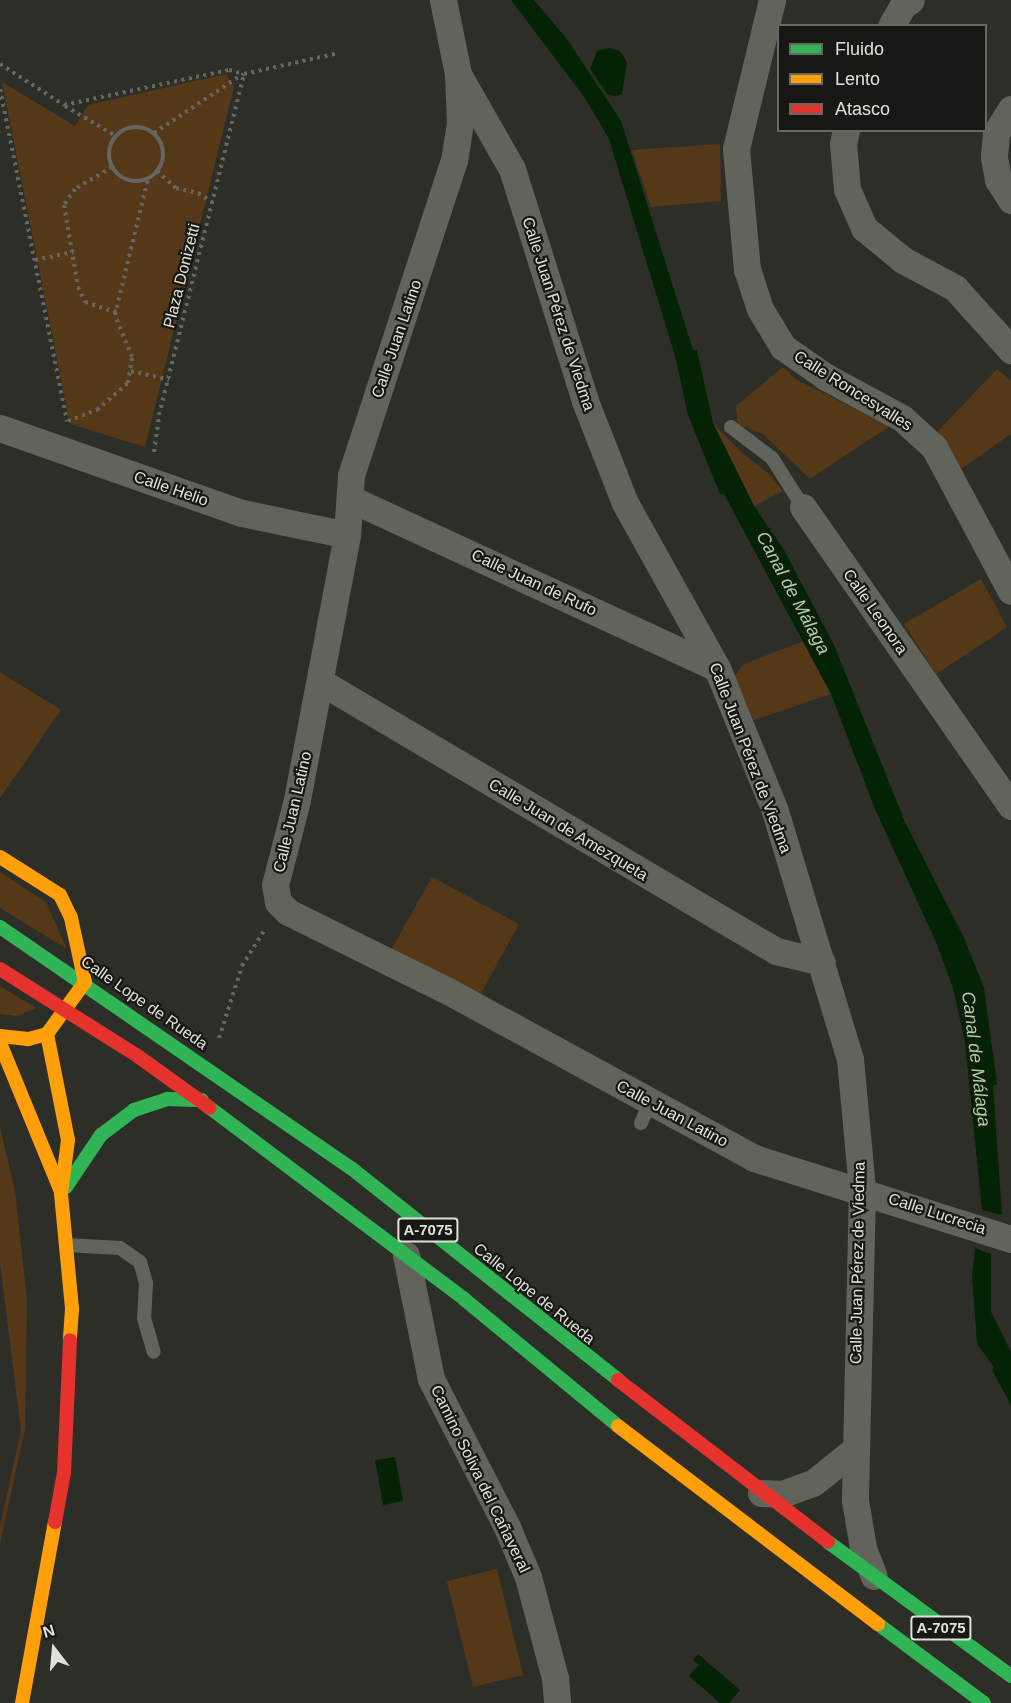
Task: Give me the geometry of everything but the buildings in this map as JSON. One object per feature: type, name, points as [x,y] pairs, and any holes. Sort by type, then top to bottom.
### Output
[{"type":"main road","points":[[0,857],[60,895],[71,918],[85,982],[68,1010],[47,1034],[28,1039],[0,1036]]},
{"type":"main road","name":"Calle Lope de Rueda","points":[[0,927],[85,982],[351,1168],[761,1493],[1011,1676]]},
{"type":"main road","name":"A-7075","points":[[0,969],[68,1010],[202,1100],[406,1255],[676,1473],[984,1703]]},
{"type":"main road","points":[[22,1703],[64,1473],[72,1309],[61,1194],[68,1140],[47,1034]]},
{"type":"main road","points":[[0,1043],[61,1194]]},
{"type":"main road","points":[[61,1194],[101,1136],[134,1110],[167,1100],[202,1100]]},
{"type":"street","name":"Calle Juan Pérez de Viedma","points":[[443,0],[458,74],[460,123],[454,160]]},
{"type":"street","name":"Calle Roncesvalles","points":[[772,0],[736,149],[747,269],[760,309],[783,347],[826,377],[902,418],[934,447],[1011,591]]},
{"type":"street","points":[[892,24],[903,5],[911,0]]},
{"type":"street","name":"Calle Juan Pérez de Viedma","points":[[458,74],[512,169],[585,401],[626,503],[717,668],[774,811],[850,1059],[862,1189],[853,1451],[855,1500],[863,1548],[873,1576]]},
{"type":"street","points":[[1011,109],[996,134],[994,157],[998,180],[1011,200]]},
{"type":"street","points":[[846,132],[843,144],[847,189],[864,228],[903,260],[955,288],[1011,350]]},
{"type":"street","name":"Calle Juan Pérez de Viedma","points":[[454,160],[470,148],[491,148],[512,169]]},
{"type":"street","name":"Calle Juan Latino","points":[[454,160],[351,476],[347,535],[321,682],[275,885],[279,902],[288,912],[448,992],[646,1113],[754,1158],[862,1189]]},
{"type":"street","name":"Calle Helio","points":[[0,428],[242,513],[347,535]]},
{"type":"street","name":"Calle Juan de Rufo","points":[[351,499],[717,668]]},
{"type":"street","name":"Calle Leonora","points":[[802,507],[1011,806]]},
{"type":"street","name":"Calle Juan de Amezqueta","points":[[321,682],[776,951],[822,962]]},
{"type":"street","name":"Calle Lucrecia","points":[[862,1189],[1011,1239]]},
{"type":"street","name":"Camino Soliva del Cañaveral","points":[[406,1255],[431,1379],[507,1527],[528,1577],[555,1678],[557,1703]]},
{"type":"street","points":[[761,1493],[783,1494],[813,1483],[853,1451]]},
{"type":"lane","name":"Calle Leonora","points":[[730,427],[772,458],[802,507]]},
{"type":"lane","points":[[66,1245],[120,1248],[140,1262],[146,1283],[144,1318],[154,1352]]},
{"type":"path","points":[[154,133],[244,74],[339,53]]},
{"type":"path","points":[[0,64],[116,136]]},
{"type":"path","points":[[64,105],[229,70],[244,74]]},
{"type":"path","name":"Plaza Donizetti","points":[[158,484],[153,451],[244,74]]},
{"type":"path","points":[[0,89],[67,421],[60,450]]},
{"type":"path","points":[[67,421],[97,410],[128,383],[131,371],[132,357],[116,312],[148,179],[157,171],[164,159],[163,148],[154,133],[138,127],[126,129],[116,136],[110,147],[112,167],[123,178],[148,179]]},
{"type":"path","points":[[112,167],[68,196],[64,205],[78,287],[85,302],[116,312]]},
{"type":"path","points":[[157,171],[176,188],[198,193],[213,202]]},
{"type":"path","points":[[35,261],[73,252]]},
{"type":"path","points":[[131,371],[169,380]]},
{"type":"path","points":[[218,1041],[243,966],[269,922]]},
{"type":"shaded area","points":[[226,74],[234,87],[145,447],[70,424],[2,82],[75,126],[88,105]]},
{"type":"shaded area","points":[[720,144],[721,201],[651,207],[632,150]]},
{"type":"shaded area","points":[[783,367],[795,379],[890,426],[810,479],[763,434],[738,424],[736,406]]},
{"type":"shaded area","points":[[997,369],[1011,381],[1011,434],[961,469],[938,431]]},
{"type":"shaded area","points":[[713,423],[740,451],[769,474],[783,491],[754,506]]},
{"type":"shaded area","points":[[981,579],[1007,627],[936,674],[904,624]]},
{"type":"shaded area","points":[[804,641],[831,694],[754,720],[734,676],[744,664]]},
{"type":"shaded area","points":[[0,672],[61,710],[0,798]]},
{"type":"shaded area","points":[[0,872],[46,902],[67,949],[0,908]]},
{"type":"shaded area","points":[[432,877],[519,924],[479,997],[391,950]]},
{"type":"shaded area","points":[[0,986],[36,1008],[18,1016],[0,1014]]},
{"type":"shaded area","points":[[0,1127],[15,1191],[27,1300],[25,1429],[0,1544],[0,1526],[21,1430],[0,1264]]},
{"type":"shaded area","points":[[497,1569],[523,1675],[473,1687],[447,1581]]},
{"type":"water","name":"Canal de Málaga","points":[[511,0],[534,0],[567,39],[621,121],[693,350],[697,350],[713,423],[754,506],[784,550],[834,645],[905,822],[964,938],[984,988],[997,1084],[993,1086],[1002,1215],[982,1210],[965,1042],[953,988],[936,942],[875,809],[831,694],[724,494],[720,494],[688,415],[675,356],[609,139],[585,98]]},
{"type":"water","points":[[609,48],[620,51],[627,62],[622,94],[615,96],[608,95],[590,69],[597,51]]},
{"type":"water","points":[[975,1248],[991,1254],[991,1312],[1011,1352],[1011,1405],[992,1370],[994,1367],[977,1344],[972,1276]]},
{"type":"water","points":[[395,1457],[403,1501],[383,1505],[375,1460]]},
{"type":"water","points":[[698,1654],[740,1690],[729,1703],[720,1703],[689,1676],[699,1665],[693,1660]]},
{"type":"traffic: fast","points":[[0,927],[351,1168],[618,1380]]},
{"type":"traffic: fast","points":[[66,1187],[101,1135],[134,1110],[167,1099],[202,1100]]},
{"type":"traffic: fast","points":[[210,1108],[464,1299],[618,1426]]},
{"type":"traffic: fast","points":[[828,1542],[1011,1676]]},
{"type":"traffic: fast","points":[[878,1624],[984,1703]]},
{"type":"traffic: slow","points":[[0,857],[60,895],[71,918],[85,982],[47,1034],[28,1039],[0,1036]]},
{"type":"traffic: slow","points":[[47,1034],[68,1140],[61,1194],[72,1309],[70,1340]]},
{"type":"traffic: slow","points":[[0,1043],[60,1189]]},
{"type":"traffic: slow","points":[[618,1426],[878,1624]]},
{"type":"traffic: slow","points":[[22,1703],[55,1522]]},
{"type":"traffic: jam","points":[[0,969],[139,1057],[210,1108]]},
{"type":"traffic: jam","points":[[55,1522],[64,1473],[70,1340]]},
{"type":"traffic: jam","points":[[618,1380],[828,1542]]}]
